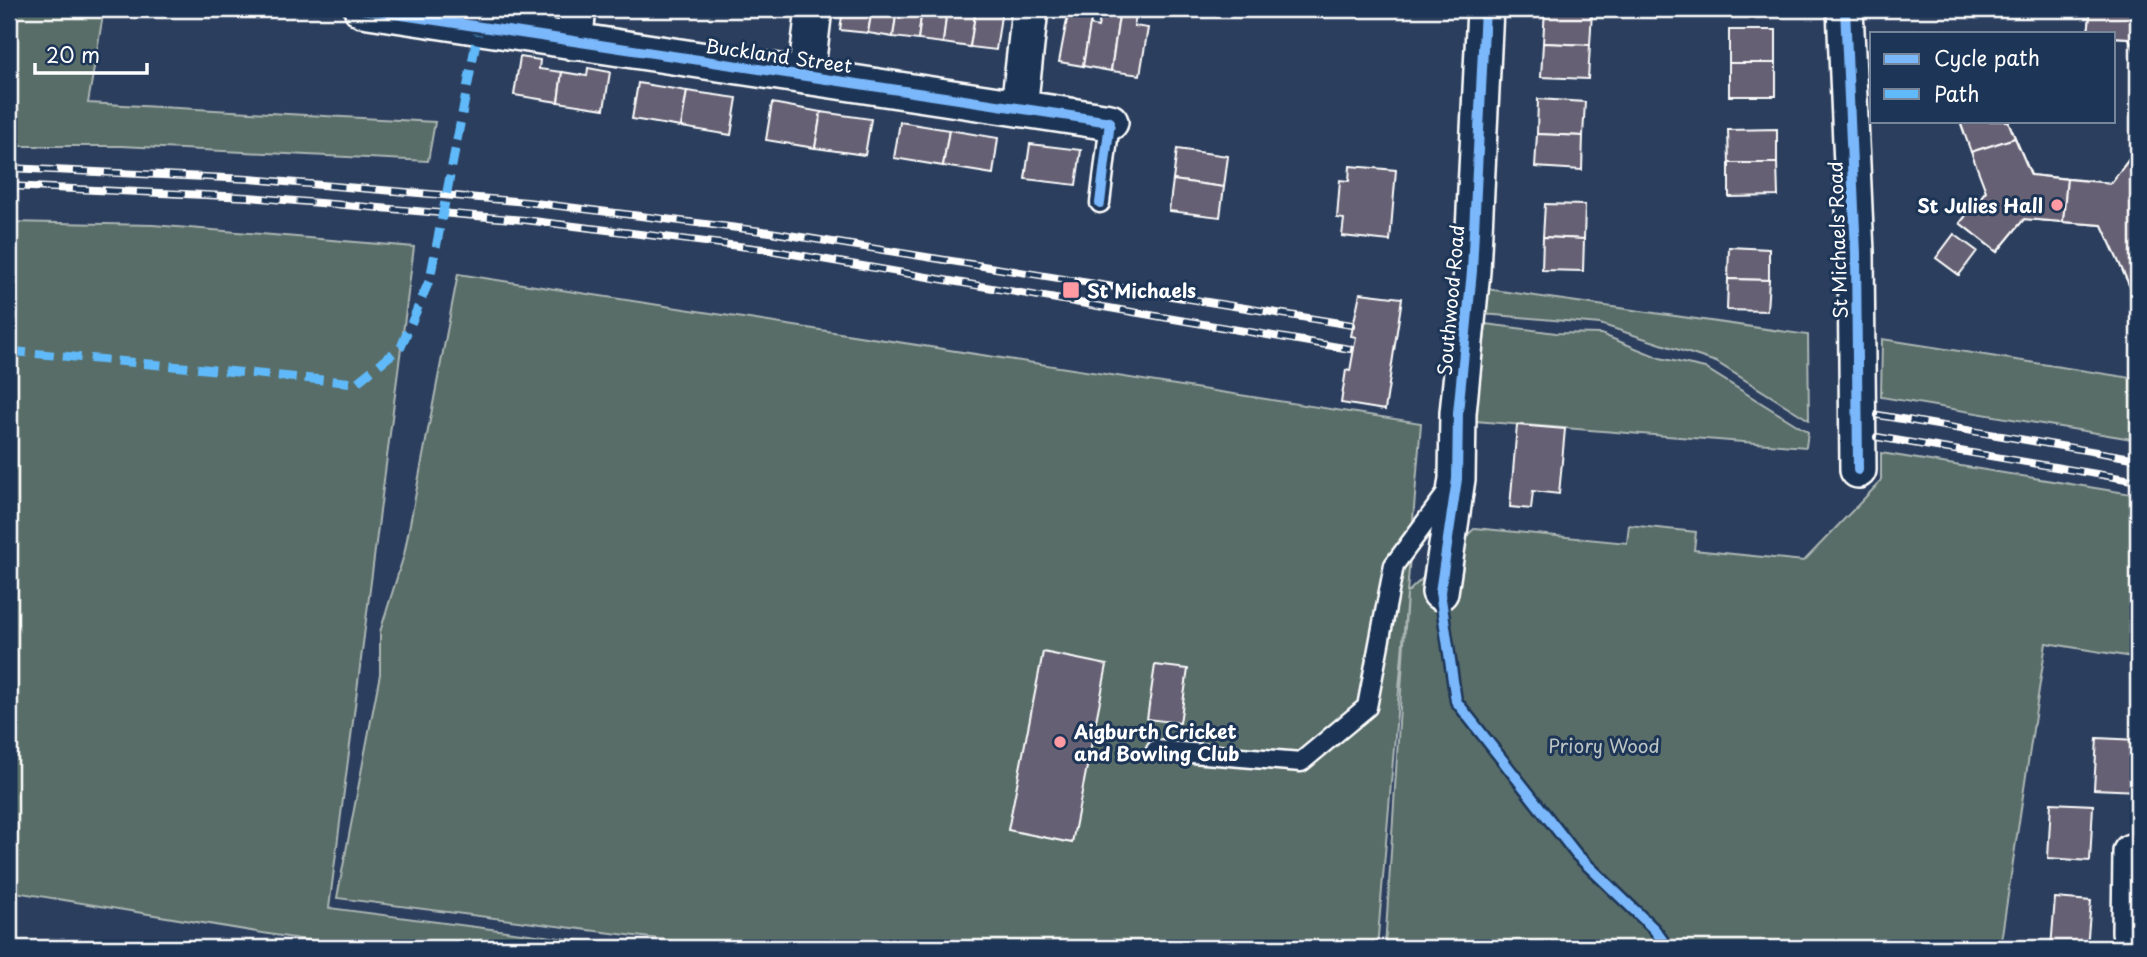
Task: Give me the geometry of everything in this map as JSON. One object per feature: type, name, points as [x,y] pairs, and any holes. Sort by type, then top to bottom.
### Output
[{"type":"street","name":"Buckland Street","points":[[362,9],[576,26],[806,76],[1110,122]]},
{"type":"street","points":[[806,76],[814,9]]},
{"type":"street","points":[[1019,108],[1030,9]]},
{"type":"street","name":"Southwood Road","points":[[1440,592],[1458,479],[1458,413],[1472,271],[1485,9]]},
{"type":"street","name":"St Michaels Road","points":[[1845,9],[1856,253],[1858,470]]},
{"type":"street","points":[[2130,932],[2134,895],[2131,852]]},
{"type":"lane","name":"Buckland Street","points":[[1100,203],[1110,122]]},
{"type":"lane","points":[[1156,750],[1301,762],[1367,707],[1394,565],[1458,479]]},
{"type":"green space","points":[[9,9],[104,9],[88,103],[435,122],[428,161],[121,146],[9,146]]},
{"type":"green space","points":[[9,222],[153,225],[414,247],[329,908],[637,948],[354,948],[9,891]]},
{"type":"green space","name":"Priory Wood","points":[[458,274],[1421,423],[1407,593],[1475,528],[1627,543],[1629,525],[1696,532],[1694,550],[1804,561],[1881,481],[1881,453],[2138,495],[2138,658],[2046,643],[2000,948],[1385,948],[1407,595],[1377,948],[729,948],[337,898],[380,674],[380,632],[404,555]]},
{"type":"green space","points":[[1480,288],[1808,335],[1809,420],[1716,362],[1600,324],[1483,314]]},
{"type":"green space","points":[[1486,324],[1556,333],[1601,334],[1660,358],[1705,368],[1808,432],[1806,447],[1475,421]]},
{"type":"green space","points":[[1882,339],[2138,379],[2138,440],[1881,397]]},
{"type":"building","points":[[720,9],[748,9],[747,13]]},
{"type":"building","points":[[748,9],[776,9],[775,17],[747,13]]},
{"type":"building","points":[[843,9],[872,9],[868,33],[840,30]]},
{"type":"building","points":[[872,9],[897,9],[893,37],[868,33]]},
{"type":"building","points":[[897,9],[922,9],[918,40],[893,37]]},
{"type":"building","points":[[922,9],[947,9],[943,43],[918,40]]},
{"type":"building","points":[[947,9],[976,9],[970,47],[943,43]]},
{"type":"building","points":[[976,9],[1002,9],[996,50],[970,47]]},
{"type":"building","points":[[1069,9],[1093,9],[1083,66],[1059,62]]},
{"type":"building","points":[[1102,9],[1120,9],[1111,71],[1083,66],[1090,25],[1098,27]]},
{"type":"building","points":[[1120,9],[1137,9],[1134,26],[1148,28],[1140,75],[1111,71]]},
{"type":"building","points":[[1545,9],[1592,11],[1590,45],[1543,43]]},
{"type":"building","points":[[1709,9],[1756,9],[1755,12]]},
{"type":"building","points":[[2091,9],[2138,9],[2138,59],[2129,38],[2116,37],[2116,32],[2088,32]]},
{"type":"building","points":[[2091,9],[2138,9],[2138,59],[2129,38],[2116,37],[2116,32],[2088,32]]},
{"type":"building","points":[[1729,30],[1776,30],[1776,63],[1729,63]]},
{"type":"building","points":[[1543,43],[1590,45],[1588,79],[1541,77]]},
{"type":"building","points":[[520,57],[540,60],[539,69],[562,72],[558,102],[514,95]]},
{"type":"building","points":[[1729,63],[1776,63],[1776,96],[1729,96]]},
{"type":"building","points":[[588,68],[610,72],[604,109],[558,102],[562,72],[587,76]]},
{"type":"building","points":[[638,83],[687,91],[681,127],[632,119]]},
{"type":"building","points":[[687,91],[737,98],[731,135],[681,127]]},
{"type":"building","points":[[1538,99],[1585,102],[1583,136],[1537,134]]},
{"type":"building","points":[[772,103],[821,112],[815,148],[766,140]]},
{"type":"building","points":[[821,112],[871,119],[865,155],[815,148]]},
{"type":"building","points":[[900,122],[949,130],[943,166],[894,158]]},
{"type":"building","name":"St Julies Hall","points":[[1960,122],[2008,122],[2031,175],[2111,183],[2138,147],[2138,285],[2131,289],[2102,225],[2024,219],[1997,252],[1960,223],[1986,191]]},
{"type":"building","points":[[1960,122],[2008,122],[2015,138],[1971,152]]},
{"type":"building","points":[[1777,129],[1777,163],[1729,163],[1728,130]]},
{"type":"building","points":[[949,130],[998,138],[993,174],[943,166]]},
{"type":"building","points":[[1537,134],[1583,136],[1582,170],[1535,167]]},
{"type":"building","points":[[2015,138],[2031,175],[2067,179],[2063,222],[2024,219],[1997,252],[1960,223],[1986,191],[1971,152]]},
{"type":"building","points":[[1030,144],[1081,150],[1076,185],[1025,179]]},
{"type":"building","points":[[2138,148],[2138,285],[2131,289],[2102,225],[2063,222],[2067,179],[2111,183]]},
{"type":"building","points":[[1177,149],[1228,156],[1224,187],[1173,180]]},
{"type":"building","points":[[1729,163],[1777,163],[1778,196],[1729,197]]},
{"type":"building","points":[[1350,166],[1396,170],[1390,241],[1342,236],[1344,219],[1337,218],[1340,180],[1349,181]]},
{"type":"building","points":[[1173,180],[1224,187],[1220,217],[1169,211]]},
{"type":"building","points":[[1545,204],[1585,205],[1584,239],[1543,237]]},
{"type":"building","points":[[1954,234],[1977,251],[1959,275],[1936,258]]},
{"type":"building","points":[[1543,237],[1584,239],[1583,271],[1542,270]]},
{"type":"building","points":[[1729,247],[1769,249],[1769,280],[1728,279]]},
{"type":"building","points":[[1728,279],[1769,280],[1767,311],[1727,310]]},
{"type":"building","points":[[1360,293],[1402,298],[1385,410],[1341,403],[1346,370],[1350,371],[1356,337],[1351,336]]},
{"type":"building","points":[[1517,425],[1565,429],[1559,494],[1533,491],[1531,509],[1510,507]]},
{"type":"building","points":[[1043,652],[1107,665],[1072,843],[1008,830]]},
{"type":"building","points":[[1155,665],[1188,669],[1180,723],[1147,719]]},
{"type":"building","points":[[2097,738],[2138,740],[2138,791],[2094,789]]},
{"type":"building","points":[[2051,803],[2093,805],[2090,861],[2048,858]]},
{"type":"building","points":[[2055,898],[2091,901],[2087,948],[2051,948]]},
{"type":"railway","points":[[9,168],[249,179],[527,202],[770,232],[1352,325]]},
{"type":"railway","points":[[9,186],[248,197],[525,220],[763,249],[1350,349]]},
{"type":"railway","points":[[1878,415],[2138,459]]},
{"type":"railway","points":[[1877,437],[2138,481]]},
{"type":"marked path","points":[[9,351],[356,383],[401,347],[430,279],[479,27]]},
{"type":"cycle path","points":[[362,9],[1110,122],[1100,203]]},
{"type":"cycle path","points":[[1485,9],[1472,271],[1458,413],[1457,479],[1440,592],[1456,701],[1577,855],[1654,929],[1668,948]]},
{"type":"cycle path","points":[[1845,9],[1856,253],[1858,470]]},
{"type":"place","name":"St Julies Hall","points":[[2057,205]]},
{"type":"place","name":"St Michaels","points":[[1071,290]]},
{"type":"place","name":"Aigburth Cricket and Bowling Club","points":[[1060,742]]}]
